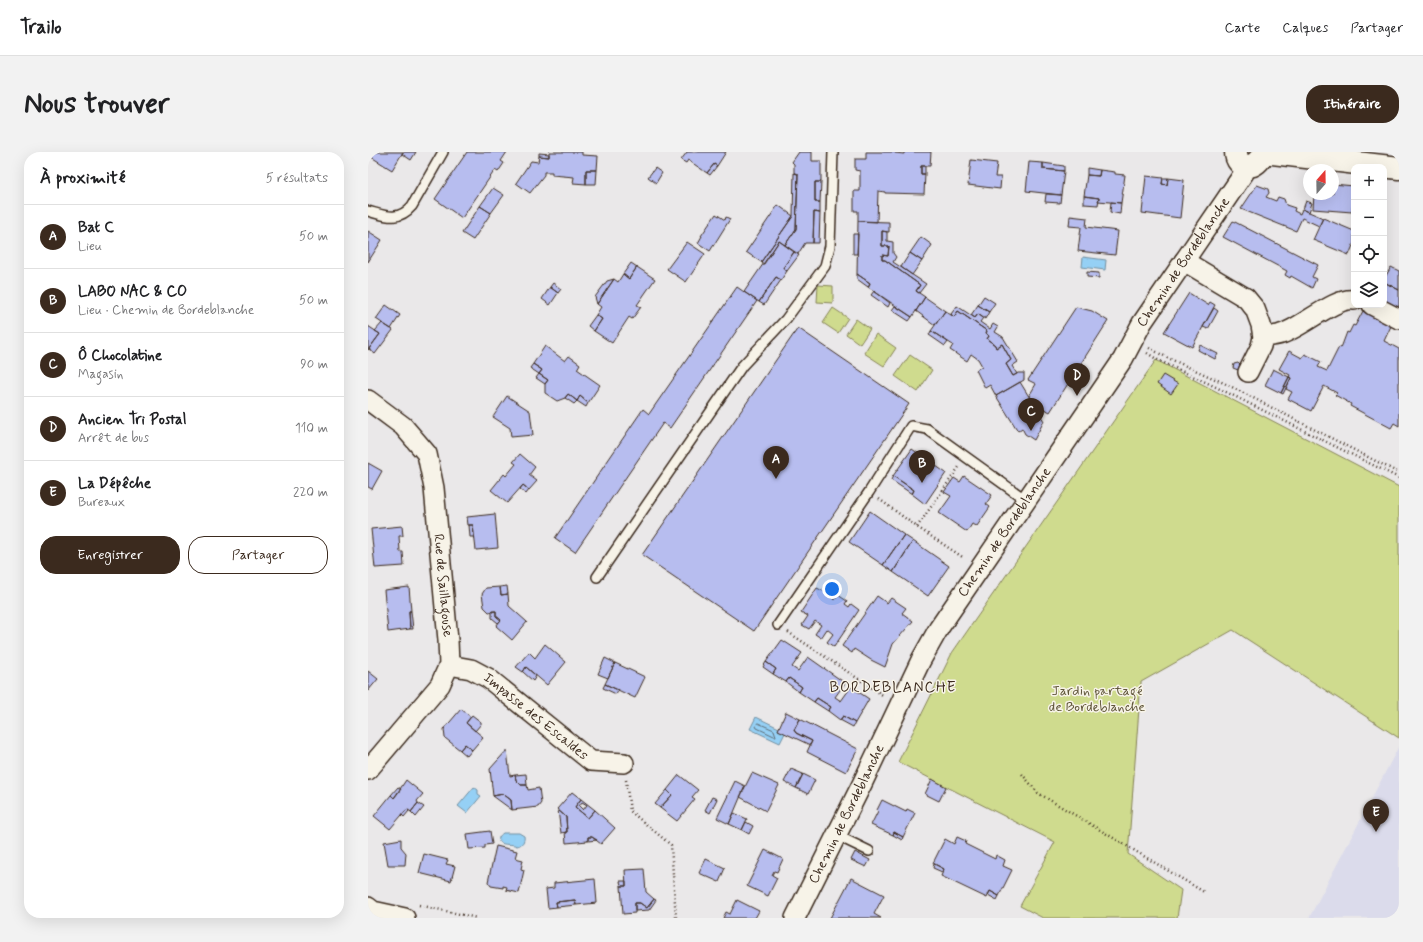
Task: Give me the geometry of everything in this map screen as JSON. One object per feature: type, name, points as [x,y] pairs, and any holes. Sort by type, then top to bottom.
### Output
[{"type":"main road","points":[[1252,155],[1399,168]]},
{"type":"street","name":"Chemin de Bordeblanche","points":[[795,918],[898,706],[939,628],[1123,359],[1142,323],[1244,174],[1252,155]]},
{"type":"street","points":[[1184,261],[1246,298],[1255,309],[1262,325],[1263,337],[1261,346],[1248,372]]},
{"type":"street","points":[[1263,337],[1282,334],[1338,303],[1351,299]]},
{"type":"street","points":[[1378,308],[1399,319]]},
{"type":"street","name":"Rue de Saillagouse","points":[[368,400],[403,426],[427,454],[434,488],[449,665],[440,685],[368,770]]},
{"type":"street","name":"Impasse des Escaldes","points":[[449,665],[471,669],[488,678],[591,761],[624,763]]},
{"type":"street","points":[[368,907],[374,911],[410,911]]},
{"type":"lane","points":[[368,211],[388,216],[398,216],[406,212],[412,206],[444,152]]},
{"type":"lane","points":[[597,577],[742,366],[786,319],[825,266],[830,246],[833,152]]},
{"type":"lane","points":[[778,625],[869,492],[911,426],[927,429],[1026,500]]},
{"type":"lane","points":[[836,835],[869,852]]},
{"type":"path","points":[[1133,340],[1231,387],[1399,473]]},
{"type":"path","points":[[1133,340],[1158,360],[1216,387],[1399,478]]},
{"type":"path","points":[[917,527],[966,457]]},
{"type":"path","points":[[869,492],[917,527],[980,568]]},
{"type":"path","points":[[778,625],[898,706]]},
{"type":"path","points":[[624,763],[630,812],[671,845],[676,918]]},
{"type":"path","points":[[1022,774],[1038,793],[1204,892]]},
{"type":"path","points":[[410,911],[478,918]]},
{"type":"shaded area","points":[[1399,746],[1399,918],[1309,918]]},
{"type":"green space","points":[[818,285],[833,286],[833,303],[817,302]]},
{"type":"green space","points":[[833,308],[848,318],[838,333],[823,323]]},
{"type":"green space","points":[[856,319],[870,329],[860,344],[846,334]]},
{"type":"green space","points":[[876,334],[896,348],[884,366],[864,353]]},
{"type":"green space","points":[[910,355],[932,370],[918,392],[895,376]]},
{"type":"green space","name":"Jardin partagé de Bordeblanche","points":[[1156,360],[1399,487],[1399,738],[1233,630],[1141,682],[1128,854],[1181,890],[1177,918],[1043,918],[1020,906],[1055,842],[898,762],[952,653]]},
{"type":"water","points":[[1083,257],[1106,260],[1105,270],[1082,267]]},
{"type":"water","points":[[756,717],[779,728],[778,730],[785,733],[780,743],[750,729]]},
{"type":"water","points":[[474,787],[478,790],[478,794],[481,796],[467,813],[458,806]]},
{"type":"water","points":[[503,833],[519,833],[524,836],[524,841],[517,846],[501,843],[499,842],[499,838]]},
{"type":"building","points":[[368,152],[403,152],[392,170],[368,155]]},
{"type":"building","points":[[403,152],[416,152],[411,160],[402,154]]},
{"type":"building","points":[[467,152],[507,152],[501,161],[504,163],[498,172],[495,170],[462,218],[435,199]]},
{"type":"building","points":[[549,152],[582,152],[582,155],[598,156],[597,170],[586,170],[586,184],[573,183],[574,177],[552,175],[552,172],[544,172],[544,175],[530,193],[516,183],[531,161],[538,162],[539,156],[549,157]]},
{"type":"building","points":[[687,152],[726,152],[717,166],[714,164],[707,173],[688,160],[686,163],[681,160]]},
{"type":"building","points":[[799,152],[812,152],[812,161],[821,161],[821,182],[815,182],[815,202],[820,202],[820,213],[814,212],[813,243],[805,243],[798,254],[785,245],[796,229],[798,174],[794,173],[794,164],[792,162]]},
{"type":"building","points":[[866,152],[895,152],[904,154],[904,152],[931,152],[930,166],[921,166],[921,174],[925,174],[924,194],[885,193],[878,191],[877,222],[858,221],[858,211],[854,211],[854,191],[860,191],[860,171],[855,170],[855,159],[866,159]]},
{"type":"building","points":[[539,153],[549,154],[549,157],[539,156]]},
{"type":"building","points":[[971,160],[997,163],[995,177],[1001,177],[1000,189],[968,185]]},
{"type":"building","points":[[1029,162],[1043,163],[1043,169],[1064,171],[1061,195],[1026,191]]},
{"type":"building","points":[[1043,163],[1064,166],[1064,171],[1043,169]]},
{"type":"building","points":[[714,164],[717,166],[710,175],[707,173]]},
{"type":"building","points":[[921,166],[925,166],[925,174],[921,174]]},
{"type":"building","points":[[655,168],[662,173],[656,183],[648,177]]},
{"type":"building","points":[[1087,168],[1100,170],[1099,176],[1087,175]]},
{"type":"building","points":[[586,170],[597,170],[596,184],[586,184]]},
{"type":"building","points":[[1100,170],[1125,175],[1121,203],[1098,201],[1099,198],[1084,196],[1087,175],[1099,176]]},
{"type":"building","points":[[794,173],[798,174],[796,229],[785,245],[779,241],[764,264],[761,262],[793,216]]},
{"type":"building","points":[[1146,176],[1163,178],[1162,184],[1167,185],[1168,178],[1184,180],[1180,218],[1142,213]]},
{"type":"building","points":[[1163,178],[1168,178],[1167,185],[1162,184]]},
{"type":"building","points":[[815,182],[821,182],[820,202],[815,202]]},
{"type":"building","points":[[1257,185],[1268,189],[1269,193],[1266,197],[1276,201],[1278,197],[1284,199],[1286,205],[1295,208],[1294,211],[1300,214],[1302,209],[1323,218],[1319,226],[1302,218],[1296,231],[1241,209]]},
{"type":"building","points":[[1339,185],[1351,186],[1351,212],[1313,209],[1314,200],[1339,200]]},
{"type":"building","points":[[493,188],[504,195],[491,213],[480,206]]},
{"type":"building","points":[[1046,194],[1061,195],[1060,203],[1045,202]]},
{"type":"building","points":[[1084,196],[1099,198],[1098,205],[1084,204]]},
{"type":"building","points":[[1306,201],[1312,203],[1309,212],[1303,209]]},
{"type":"building","points":[[1111,202],[1121,203],[1120,214],[1110,212]]},
{"type":"building","points":[[778,205],[793,216],[761,262],[746,252]]},
{"type":"building","points":[[480,206],[491,213],[473,240],[462,233]]},
{"type":"building","points":[[814,212],[820,213],[819,243],[813,243]]},
{"type":"building","points":[[716,214],[725,220],[726,217],[730,219],[710,251],[698,243]]},
{"type":"building","points":[[1070,216],[1087,218],[1086,227],[1118,231],[1115,255],[1078,251],[1081,227],[1069,226]]},
{"type":"building","points":[[1323,218],[1351,230],[1351,250],[1349,255],[1313,240]]},
{"type":"building","points":[[858,221],[889,222],[889,232],[882,231],[882,246],[889,246],[888,256],[882,255],[882,260],[885,260],[920,285],[916,291],[925,297],[912,317],[868,287],[870,283],[857,274]]},
{"type":"building","points":[[1233,221],[1318,265],[1312,277],[1316,279],[1312,288],[1291,276],[1290,278],[1285,275],[1287,271],[1223,237]]},
{"type":"building","points":[[368,231],[382,240],[368,262]]},
{"type":"building","points":[[882,231],[887,232],[887,241],[893,242],[893,253],[896,257],[893,262],[926,284],[919,293],[916,291],[920,285],[885,260],[882,260],[882,255],[888,256],[889,246],[882,246]]},
{"type":"building","points":[[853,234],[858,234],[857,254],[853,254]]},
{"type":"building","points":[[921,237],[932,245],[922,261],[910,253]]},
{"type":"building","points":[[779,241],[794,252],[783,268],[787,271],[781,280],[776,277],[759,302],[744,292]]},
{"type":"building","points":[[687,242],[705,254],[686,282],[667,269]]},
{"type":"building","points":[[794,252],[799,255],[787,271],[783,268]]},
{"type":"building","points":[[910,253],[922,261],[912,275],[901,267]]},
{"type":"building","points":[[631,263],[637,267],[629,279],[623,274]]},
{"type":"building","points":[[637,267],[655,279],[637,305],[641,307],[632,319],[629,317],[612,343],[594,331],[602,319],[596,315],[601,307],[597,304],[614,279],[618,282],[623,274],[629,279]]},
{"type":"building","points":[[1391,267],[1399,271],[1399,290],[1387,284],[1387,274]]},
{"type":"building","points":[[1087,272],[1099,273],[1099,278],[1087,277]]},
{"type":"building","points":[[857,274],[870,283],[868,287],[857,279]]},
{"type":"building","points":[[776,277],[781,280],[764,305],[759,302]]},
{"type":"building","points":[[614,279],[597,304],[595,297],[607,281]]},
{"type":"building","points":[[553,283],[561,289],[558,293],[550,287]]},
{"type":"building","points":[[1387,284],[1399,290],[1398,307],[1387,302]]},
{"type":"building","points":[[550,287],[558,293],[550,305],[542,299]]},
{"type":"building","points":[[737,287],[757,301],[670,428],[663,423],[575,552],[555,538],[643,409],[649,414]]},
{"type":"building","points":[[874,291],[890,303],[888,307],[871,295]]},
{"type":"building","points":[[1189,293],[1208,305],[1210,302],[1215,305],[1192,347],[1164,332]]},
{"type":"building","points":[[984,296],[995,303],[989,312],[978,305]]},
{"type":"building","points":[[925,297],[945,311],[935,325],[916,311]]},
{"type":"building","points":[[386,305],[400,315],[391,329],[376,319]]},
{"type":"building","points":[[978,305],[989,312],[985,319],[978,314],[975,318],[971,315]]},
{"type":"building","points":[[895,306],[912,317],[909,321],[892,310]]},
{"type":"building","points":[[957,306],[975,318],[978,314],[983,318],[980,322],[990,329],[993,324],[998,327],[995,332],[1003,337],[1018,362],[1012,366],[1017,374],[1013,376],[1006,364],[1011,360],[1002,344],[996,348],[995,345],[987,339],[989,336],[986,333],[987,331],[958,311],[954,317],[951,314]]},
{"type":"building","points":[[1076,307],[1092,311],[1108,321],[1050,412],[1034,403],[1029,396],[1036,384],[1028,380]]},
{"type":"building","points":[[1214,308],[1218,311],[1208,329],[1203,327]]},
{"type":"building","points":[[945,311],[954,317],[958,311],[987,331],[986,333],[989,336],[987,339],[995,345],[996,348],[1002,344],[1011,360],[1006,364],[1013,376],[1018,373],[1024,373],[1024,380],[996,396],[990,385],[985,388],[976,370],[982,366],[978,359],[971,354],[967,361],[950,350],[953,345],[931,331]]},
{"type":"building","points":[[1363,311],[1391,326],[1384,341],[1399,349],[1399,426],[1394,423],[1391,428],[1350,406],[1351,404],[1335,395],[1337,393],[1324,386],[1311,411],[1288,399],[1292,392],[1286,389],[1291,378],[1289,377],[1290,375],[1279,369],[1289,351],[1302,358],[1305,354],[1321,362],[1318,367],[1327,371],[1339,347],[1341,348],[1347,332],[1349,333],[1353,325],[1355,326]]},
{"type":"building","points":[[596,315],[602,319],[594,331],[588,326]]},
{"type":"building","points":[[382,323],[393,330],[375,354],[369,349],[380,334],[375,331]]},
{"type":"building","points":[[368,326],[380,334],[368,350]]},
{"type":"building","points":[[798,328],[909,404],[754,631],[642,555]]},
{"type":"building","points":[[931,331],[948,342],[945,346],[929,335]]},
{"type":"building","points":[[1200,345],[1218,354],[1215,359],[1198,350]]},
{"type":"building","points":[[545,346],[565,361],[569,356],[580,364],[577,369],[600,385],[588,403],[580,396],[577,401],[568,394],[565,398],[557,401],[545,393],[545,384],[548,380],[539,374],[542,370],[533,364]]},
{"type":"building","points":[[1238,363],[1240,365],[1238,370],[1233,368],[1234,364]]},
{"type":"building","points":[[533,364],[542,370],[539,374],[530,368]]},
{"type":"building","points":[[1273,369],[1289,377],[1281,393],[1265,385]]},
{"type":"building","points":[[539,374],[548,380],[545,384],[536,378]]},
{"type":"building","points":[[1163,375],[1178,384],[1171,394],[1157,384]]},
{"type":"building","points":[[1289,377],[1291,378],[1283,394],[1281,393]]},
{"type":"building","points":[[1020,382],[1044,421],[1034,440],[1025,434],[1022,428],[1018,431],[996,396]]},
{"type":"building","points":[[568,394],[577,401],[574,404],[565,398]]},
{"type":"building","points":[[507,396],[530,411],[533,435],[511,437],[510,428],[493,417]]},
{"type":"building","points":[[580,396],[588,403],[586,407],[577,401]]},
{"type":"building","points":[[912,449],[946,473],[925,504],[912,494],[914,490],[893,476]]},
{"type":"building","points":[[520,454],[535,467],[529,475],[537,481],[529,490],[523,485],[507,503],[491,490],[504,474],[506,476],[516,464],[513,462]]},
{"type":"building","points":[[368,463],[382,471],[372,489],[368,487]]},
{"type":"building","points":[[893,476],[914,490],[912,494],[891,480]]},
{"type":"building","points":[[964,476],[992,495],[986,504],[990,507],[977,526],[972,524],[967,532],[939,513],[951,496],[944,492],[954,478],[960,482]]},
{"type":"building","points":[[523,485],[529,490],[526,494],[520,489]]},
{"type":"building","points":[[870,511],[904,535],[883,565],[849,542]]},
{"type":"building","points":[[495,514],[498,548],[476,550],[473,525],[468,525],[467,517]]},
{"type":"building","points":[[469,525],[473,525],[474,537],[470,537]]},
{"type":"building","points":[[402,526],[403,536],[399,536],[400,552],[403,552],[404,566],[375,568],[371,529]]},
{"type":"building","points":[[904,535],[913,541],[893,572],[883,565]]},
{"type":"building","points":[[913,541],[949,566],[928,596],[893,572]]},
{"type":"building","points":[[507,586],[508,594],[501,595],[500,587]]},
{"type":"building","points":[[409,587],[411,611],[409,611],[410,629],[388,632],[384,590]]},
{"type":"building","points":[[500,587],[501,595],[508,594],[509,606],[527,622],[512,640],[496,626],[501,620],[496,616],[496,611],[489,612],[484,607],[482,594],[486,588]]},
{"type":"building","points":[[825,587],[834,593],[831,597],[835,600],[838,595],[847,601],[845,604],[849,607],[851,604],[859,610],[834,647],[827,642],[833,634],[827,629],[821,638],[815,634],[821,625],[815,621],[809,629],[802,625],[808,616],[801,612],[817,588],[823,591]]},
{"type":"building","points":[[877,596],[887,603],[891,598],[906,608],[902,613],[913,621],[893,644],[885,667],[854,649],[852,653],[842,646]]},
{"type":"building","points":[[409,611],[411,611],[413,629],[410,629]]},
{"type":"building","points":[[492,611],[496,611],[496,616],[501,620],[498,623],[492,618]]},
{"type":"building","points":[[782,640],[802,653],[792,667],[798,671],[808,657],[845,683],[835,697],[841,701],[851,687],[869,699],[855,723],[843,716],[840,720],[828,711],[831,707],[817,698],[814,702],[799,692],[802,687],[789,678],[786,682],[773,674],[776,669],[766,662]]},
{"type":"building","points":[[545,644],[566,662],[547,685],[526,667],[523,672],[516,667],[529,652],[535,658]]},
{"type":"building","points":[[605,658],[615,663],[608,678],[598,674]]},
{"type":"building","points":[[766,662],[776,669],[773,674],[763,667]]},
{"type":"building","points":[[615,663],[645,677],[635,698],[605,684]]},
{"type":"building","points":[[526,667],[536,676],[533,681],[523,672]]},
{"type":"building","points":[[368,671],[378,679],[368,691]]},
{"type":"building","points":[[789,678],[802,687],[799,692],[786,682]]},
{"type":"building","points":[[605,684],[618,690],[616,694],[603,688]]},
{"type":"building","points":[[817,698],[831,707],[828,711],[814,702]]},
{"type":"building","points":[[461,709],[471,717],[466,723],[483,737],[472,750],[465,744],[460,750],[445,738],[444,729]]},
{"type":"building","points":[[786,712],[800,719],[794,730],[796,733],[812,741],[810,745],[778,730]]},
{"type":"building","points":[[472,715],[481,722],[475,731],[466,723]]},
{"type":"building","points":[[843,716],[855,723],[853,727],[840,720]]},
{"type":"building","points":[[800,719],[858,749],[846,772],[807,752],[812,741],[796,733],[794,730]]},
{"type":"building","points":[[465,744],[472,750],[467,756],[460,750]]},
{"type":"building","points":[[507,750],[510,776],[515,775],[516,780],[521,785],[527,785],[528,790],[539,788],[541,803],[538,807],[512,810],[511,800],[503,794],[493,796],[490,769]]},
{"type":"building","points":[[791,769],[803,774],[796,788],[784,782]]},
{"type":"building","points":[[752,773],[779,785],[766,811],[740,797]]},
{"type":"building","points":[[526,774],[527,785],[521,785],[516,780],[515,775]]},
{"type":"building","points":[[803,774],[815,780],[808,794],[796,788]]},
{"type":"building","points":[[679,775],[698,790],[692,797],[695,799],[677,821],[660,808],[672,795],[667,790]]},
{"type":"building","points":[[932,779],[946,787],[939,801],[925,794]]},
{"type":"building","points":[[406,780],[423,794],[411,812],[407,809],[390,829],[374,816],[391,795],[394,798]]},
{"type":"building","points":[[735,781],[745,786],[729,824],[717,818]]},
{"type":"building","points":[[398,787],[401,789],[394,798],[391,795]]},
{"type":"building","points":[[667,790],[672,795],[660,808],[655,804]]},
{"type":"building","points":[[572,792],[581,799],[575,807],[588,818],[595,810],[615,828],[601,844],[592,837],[588,837],[588,841],[566,843],[566,817],[557,809]]},
{"type":"building","points":[[503,794],[511,800],[512,810],[493,796]]},
{"type":"building","points":[[712,797],[717,799],[710,813],[705,810]]},
{"type":"building","points":[[581,799],[595,810],[588,818],[575,807]],"holes":[[[582,802],[587,805],[583,810],[579,806]]]},
{"type":"building","points":[[882,800],[906,812],[907,809],[915,813],[903,837],[894,832],[893,835],[871,825]]},
{"type":"building","points":[[418,803],[424,807],[416,817],[411,812]]},
{"type":"building","points":[[407,809],[409,811],[404,817],[402,815]]},
{"type":"building","points":[[558,810],[566,817],[567,832],[561,833]]},
{"type":"building","points":[[734,813],[747,819],[742,830],[729,824]]},
{"type":"building","points":[[746,822],[753,826],[749,834],[742,830]]},
{"type":"building","points":[[490,831],[492,844],[485,845],[485,848],[469,849],[467,834]]},
{"type":"building","points":[[894,832],[903,837],[902,840],[893,835]]},
{"type":"building","points":[[588,837],[592,837],[597,840],[588,841]]},
{"type":"building","points":[[957,837],[966,841],[965,844],[995,859],[996,855],[1005,860],[1003,866],[1012,870],[999,896],[990,891],[987,898],[941,876],[944,869],[933,863],[945,839],[954,844]]},
{"type":"building","points":[[401,839],[401,847],[406,853],[405,865],[388,865],[384,842]]},
{"type":"building","points":[[496,846],[517,851],[515,858],[523,860],[521,869],[524,870],[519,893],[506,890],[507,887],[503,886],[503,888],[491,886],[488,882]]},
{"type":"building","points":[[765,850],[783,859],[777,872],[774,871],[772,875],[777,878],[768,896],[747,886]]},
{"type":"building","points":[[855,852],[870,860],[866,867],[851,860]]},
{"type":"building","points":[[424,854],[448,860],[446,864],[455,866],[451,881],[419,873]]},
{"type":"building","points":[[706,859],[725,868],[719,882],[699,873]]},
{"type":"building","points":[[934,864],[944,869],[942,872],[933,868]]},
{"type":"building","points":[[644,869],[646,892],[654,899],[647,908],[640,903],[635,903],[635,913],[623,914],[621,886],[626,886],[625,870]]},
{"type":"building","points":[[851,878],[884,895],[874,914],[881,918],[830,918]]},
{"type":"building","points":[[595,879],[597,903],[576,905],[575,900],[556,902],[557,907],[548,908],[546,889],[554,888],[554,883]]},
{"type":"building","points":[[620,881],[626,881],[626,886],[621,886]]},
{"type":"building","points":[[990,891],[999,896],[997,900],[988,895]]},
{"type":"building","points":[[654,899],[656,900],[649,910],[635,911],[635,903],[640,903],[647,908]]},
{"type":"building","points":[[575,900],[576,905],[557,907],[556,902]]},
{"type":"building","points":[[737,900],[759,911],[755,918],[723,918],[726,912],[730,914]]},
{"type":"place","name":"Ancien Tri Postal","points":[[1077,396]]},
{"type":"place","name":"Ô Chocolatine","points":[[1031,431]]},
{"type":"place","name":"Bat C","points":[[776,479]]},
{"type":"place","name":"LABO NAC & CO","points":[[922,483]]},
{"type":"place","name":"La Dépêche","points":[[1376,832]]},
{"type":"district","name":"BORDEBLANCHE","points":[[893,688]]}]
